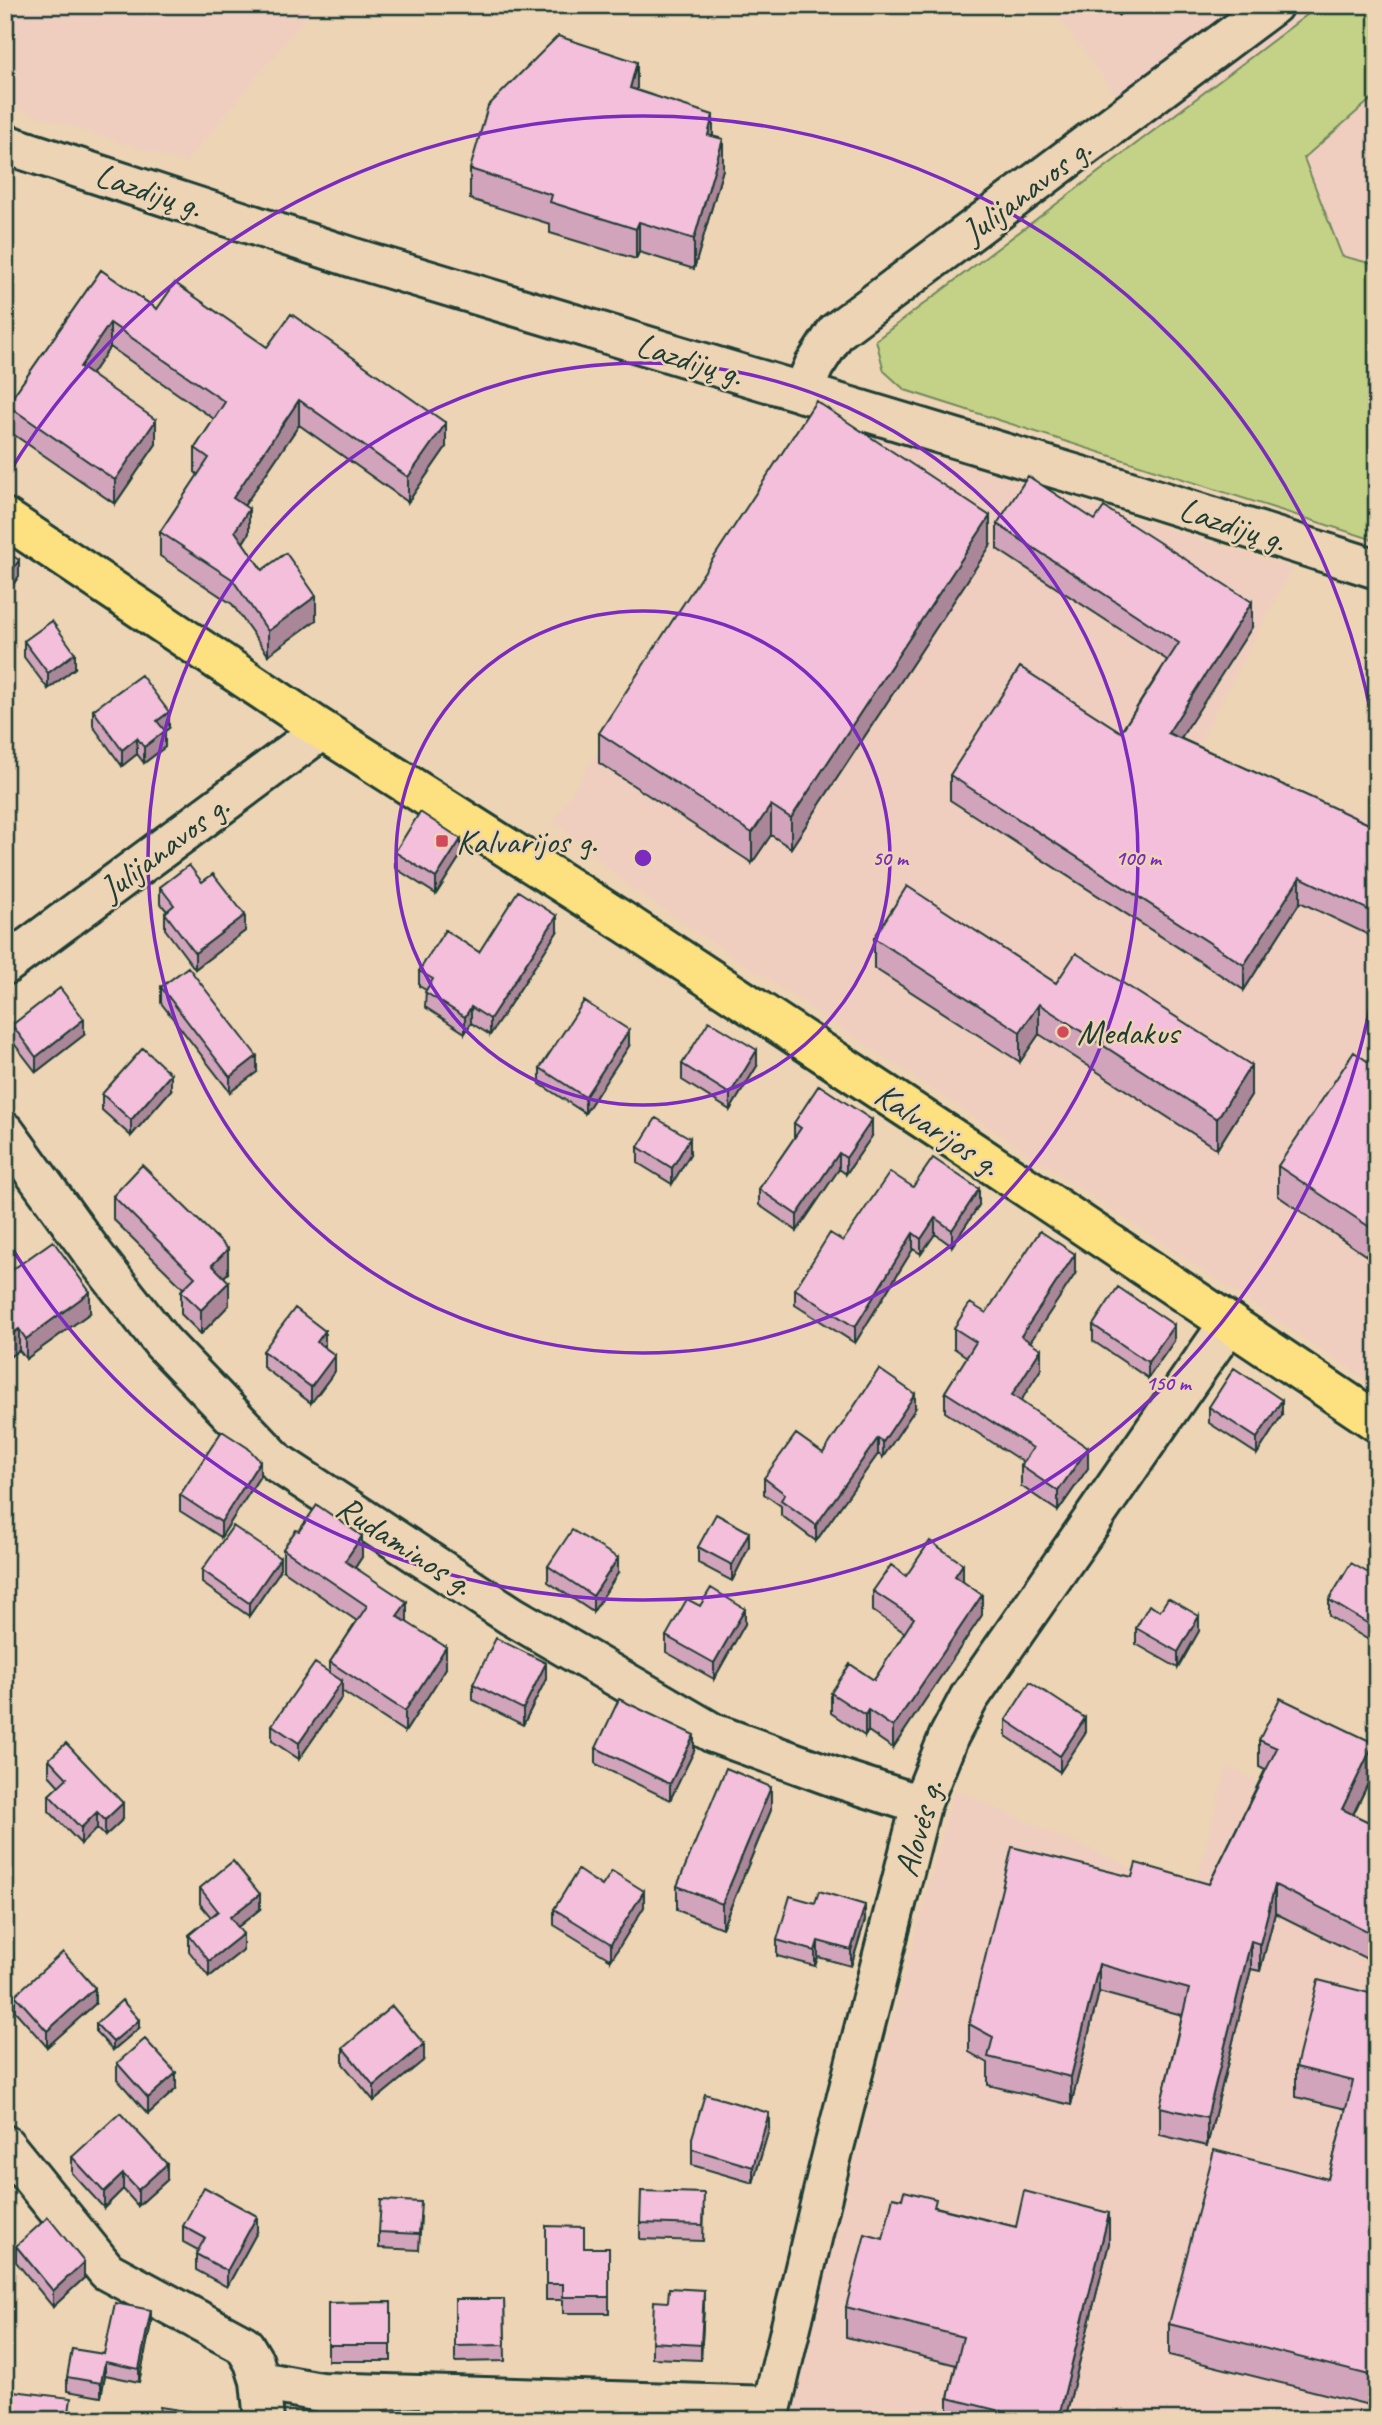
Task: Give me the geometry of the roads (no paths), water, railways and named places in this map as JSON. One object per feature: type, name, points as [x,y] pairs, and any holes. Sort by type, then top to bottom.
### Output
[{"type":"main road","name":"Kalvarijos g.","points":[[5,518],[322,730],[639,932],[1377,1422]]},
{"type":"street","name":"Julijanavos g.","points":[[802,393],[814,366],[836,332],[1273,5]]},
{"type":"street","name":"Lazdijų g.","points":[[5,144],[354,258],[1101,482],[1377,569]]},
{"type":"street","name":"Julijanavos g.","points":[[5,965],[322,730]]},
{"type":"street","name":"Rudaminos g.","points":[[5,1132],[94,1255],[162,1342],[278,1463],[512,1616],[713,1733],[921,1805]]},
{"type":"street","name":"Alovės g.","points":[[260,2381],[320,2392],[772,2406],[829,2167],[921,1805],[949,1736],[969,1698],[1229,1323]]},
{"type":"street","points":[[5,2145],[107,2271],[244,2345],[254,2362],[260,2381],[264,2420]]},
{"type":"place","name":"Kalvarijos g.","points":[[442,841]]},
{"type":"place","name":"Medakus","points":[[1063,1032]]}]
